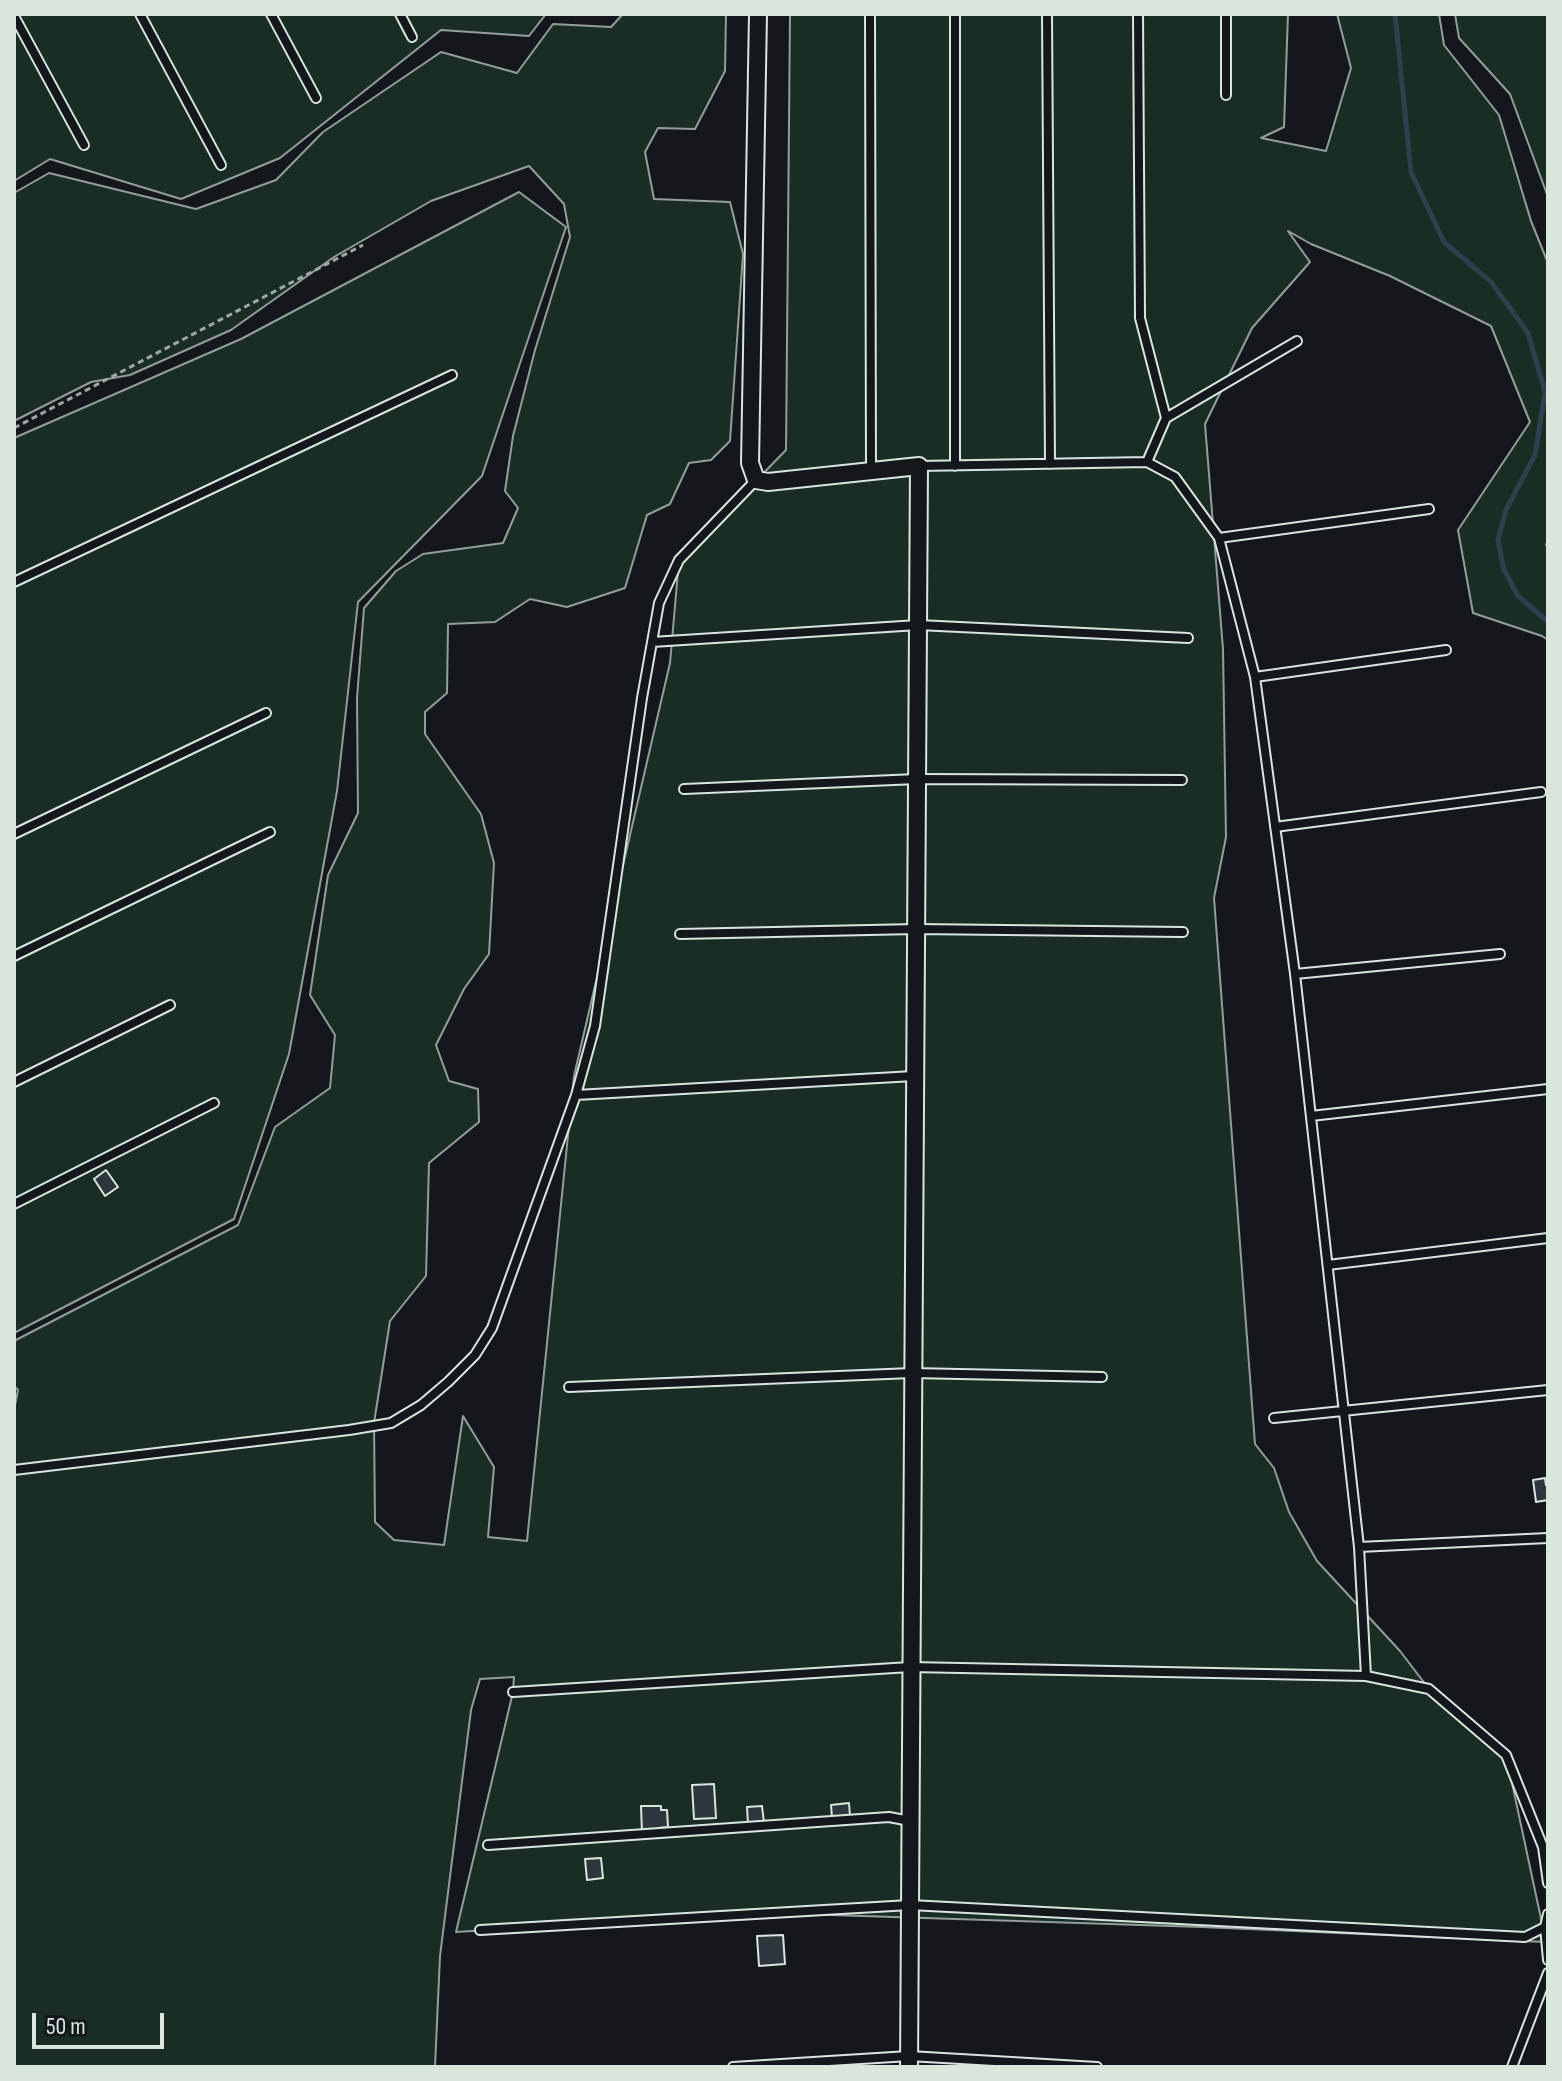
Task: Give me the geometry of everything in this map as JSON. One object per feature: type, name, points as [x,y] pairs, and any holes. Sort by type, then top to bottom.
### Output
[{"type":"street","points":[[758,14],[750,463],[756,480],[768,482],[919,466],[909,2062]]},
{"type":"lane","points":[[140,14],[221,165]]},
{"type":"lane","points":[[271,14],[316,98]]},
{"type":"lane","points":[[400,14],[412,37]]},
{"type":"lane","points":[[870,14],[871,471]]},
{"type":"lane","points":[[955,14],[955,466]]},
{"type":"lane","points":[[1047,14],[1050,464]]},
{"type":"lane","points":[[1138,14],[1140,318],[1166,418]]},
{"type":"lane","points":[[1226,14],[1226,95]]},
{"type":"lane","points":[[14,16],[84,145]]},
{"type":"lane","points":[[1147,462],[1166,418],[1297,341]]},
{"type":"lane","points":[[14,582],[452,375]]},
{"type":"lane","points":[[919,466],[1147,462],[1175,477],[1219,538],[1255,677],[1295,974],[1359,1547],[1366,1676]]},
{"type":"lane","points":[[14,1470],[391,1423],[421,1405],[475,1355],[492,1328],[576,1095],[595,1026],[659,603],[679,560],[756,480]]},
{"type":"lane","points":[[1219,538],[1429,509]]},
{"type":"lane","points":[[652,642],[918,625],[1188,638]]},
{"type":"lane","points":[[1255,677],[1446,650]]},
{"type":"lane","points":[[14,834],[266,713]]},
{"type":"lane","points":[[684,789],[917,779],[1182,780]]},
{"type":"lane","points":[[1275,827],[1541,792]]},
{"type":"lane","points":[[14,956],[270,832]]},
{"type":"lane","points":[[680,934],[916,929],[1183,932]]},
{"type":"lane","points":[[1295,974],[1500,954]]},
{"type":"lane","points":[[14,1082],[170,1005]]},
{"type":"lane","points":[[576,1095],[914,1076]]},
{"type":"lane","points":[[1311,1116],[1548,1089]]},
{"type":"lane","points":[[14,1204],[214,1103]]},
{"type":"lane","points":[[1328,1265],[1548,1238]]},
{"type":"lane","points":[[569,1387],[912,1373],[1102,1377]]},
{"type":"lane","points":[[1274,1418],[1548,1390]]},
{"type":"lane","points":[[1359,1547],[1548,1538]]},
{"type":"lane","points":[[513,1692],[910,1667],[1366,1676],[1429,1689],[1506,1755],[1543,1847],[1548,1883]]},
{"type":"lane","points":[[488,1845],[889,1817],[910,1821]]},
{"type":"lane","points":[[480,1930],[910,1905],[1525,1937],[1545,1927]]},
{"type":"lane","points":[[1548,1914],[1545,1927],[1548,1960]]},
{"type":"lane","points":[[1512,2067],[1548,1973]]},
{"type":"lane","points":[[733,2067],[909,2062],[1097,2067]]},
{"type":"path","points":[[14,428],[363,245]]},
{"type":"green space","points":[[14,14],[546,14],[529,36],[441,30],[280,158],[181,199],[50,159],[14,181]]},
{"type":"green space","points":[[623,14],[726,14],[725,71],[695,129],[658,128],[645,152],[654,199],[730,202],[743,254],[730,441],[711,460],[689,463],[670,504],[647,515],[625,588],[567,607],[530,599],[495,622],[448,624],[447,693],[425,712],[425,734],[481,814],[494,863],[489,954],[464,989],[436,1045],[449,1081],[478,1089],[479,1122],[429,1163],[426,1276],[390,1321],[374,1423],[375,1522],[394,1540],[444,1545],[463,1416],[494,1467],[488,1537],[527,1541],[574,1076],[670,663],[679,560],[786,450],[790,14],[1288,14],[1284,127],[1261,138],[1326,151],[1351,68],[1337,14],[1439,14],[1444,45],[1499,115],[1531,221],[1548,263],[1548,640],[1473,613],[1458,530],[1530,422],[1491,326],[1390,276],[1311,244],[1288,231],[1310,262],[1252,328],[1205,424],[1223,649],[1226,837],[1214,898],[1255,1444],[1274,1468],[1289,1512],[1317,1561],[1400,1651],[1429,1689],[1506,1755],[1546,1942],[770,1913],[456,1932],[513,1692],[514,1677],[480,1679],[471,1710],[440,1956],[435,2067],[14,2067],[14,1410],[18,1390],[14,1386],[14,1341],[238,1225],[275,1127],[330,1088],[335,1035],[310,995],[328,875],[358,813],[357,698],[364,608],[396,571],[423,554],[503,543],[518,508],[505,491],[513,436],[535,350],[570,237],[564,204],[529,166],[431,201],[334,257],[231,330],[130,375],[91,382],[14,421],[14,193],[49,173],[196,209],[276,180],[323,132],[441,52],[517,73],[553,24],[611,27]]},
{"type":"green space","points":[[1455,14],[1548,14],[1548,197],[1510,94],[1459,38]]},
{"type":"green space","points":[[519,192],[566,227],[482,476],[358,602],[337,791],[289,1054],[234,1219],[14,1333],[14,438],[241,339]]},
{"type":"building","points":[[106,1170],[118,1187],[105,1196],[94,1179]]},
{"type":"building","points":[[1545,1478],[1548,1500],[1536,1502],[1533,1480]]},
{"type":"building","points":[[714,1784],[716,1818],[694,1819],[692,1785]]},
{"type":"building","points":[[849,1803],[850,1816],[832,1818],[831,1805]]},
{"type":"building","points":[[641,1806],[661,1806],[661,1810],[667,1810],[668,1827],[659,1828],[660,1833],[642,1833]]},
{"type":"building","points":[[762,1806],[764,1823],[748,1824],[747,1807]]},
{"type":"building","points":[[601,1858],[603,1878],[587,1880],[585,1859]]},
{"type":"building","points":[[783,1935],[785,1964],[759,1966],[757,1936]]},
{"type":"waterway","points":[[1395,14],[1411,172],[1444,242],[1491,282],[1528,333],[1545,392],[1535,455],[1506,510],[1498,540],[1504,570],[1518,596],[1548,622]]}]
